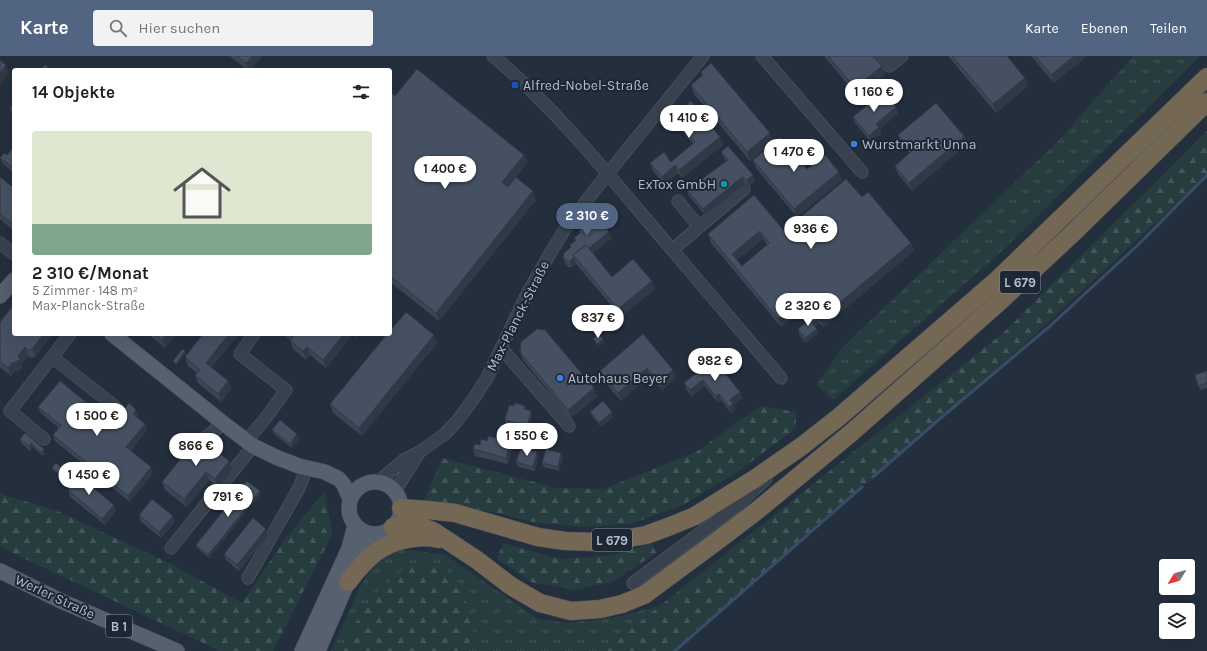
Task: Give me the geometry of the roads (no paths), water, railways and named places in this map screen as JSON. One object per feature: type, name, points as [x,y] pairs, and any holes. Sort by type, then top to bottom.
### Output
[{"type":"highway","name":"L 679","points":[[401,508],[455,513],[532,536],[565,541],[595,542],[646,535],[694,516],[750,482],[802,447],[839,417],[997,280],[1207,77]]},
{"type":"highway","name":"L 679","points":[[393,527],[407,524],[423,527],[433,531],[477,560],[511,586],[540,603],[571,611],[600,609],[622,604],[644,595],[721,538],[851,433],[1003,298],[1073,233],[1207,102]]},
{"type":"highway","name":"L 679","points":[[348,582],[360,565],[376,551],[392,543],[406,539],[424,537],[447,540]]},
{"type":"main road","points":[[0,296],[12,282]]},
{"type":"main road","points":[[114,336],[223,424],[250,443],[278,458],[307,468],[325,472],[346,474],[362,484]]},
{"type":"main road","points":[[325,472],[339,479],[344,485],[350,499]]},
{"type":"main road","points":[[379,481],[396,491],[401,502],[401,508],[397,521],[393,527],[383,533],[371,534],[362,531],[355,525],[350,517],[348,508],[354,490],[362,484],[379,481]]},
{"type":"main road","points":[[302,651],[349,548],[355,525]]},
{"type":"main road","name":"L 679","points":[[318,651],[361,551],[371,534]]},
{"type":"main road","name":"Werler Straße","points":[[0,571],[61,601],[177,651]]},
{"type":"street","points":[[493,56],[554,112],[781,378]]},
{"type":"street","name":"Max-Planck-Straße","points":[[379,481],[404,460],[421,451],[445,434],[457,421],[487,378],[527,294],[565,230],[703,56]]},
{"type":"street","points":[[762,56],[862,172]]},
{"type":"street","points":[[881,56],[889,66],[902,56]]},
{"type":"street","points":[[672,250],[744,189]]},
{"type":"street","points":[[678,201],[699,227]]},
{"type":"street","points":[[0,243],[12,252]]},
{"type":"street","points":[[44,439],[10,411],[68,336]]},
{"type":"street","points":[[171,548],[250,443],[286,390],[240,354],[253,336]]},
{"type":"street","points":[[502,348],[569,426]]},
{"type":"street","points":[[52,357],[117,408]]},
{"type":"street","points":[[195,447],[223,424]]},
{"type":"street","points":[[633,583],[736,507],[802,447]]},
{"type":"street","name":"Max-Planck-Straße","points":[[396,491],[421,451]]},
{"type":"street","points":[[248,578],[299,488],[307,468]]},
{"type":"waterway","points":[[873,477],[1050,326],[1139,244],[1207,175]]},
{"type":"waterway","points":[[675,651],[862,487]]},
{"type":"place","name":"Alfred-Nobel-Straße","points":[[515,85]]},
{"type":"place","name":"Wurstmarkt Unna","points":[[854,144]]},
{"type":"place","name":"ExTox GmbH","points":[[724,184]]},
{"type":"place","name":"Autohaus Beyer","points":[[560,378]]}]
